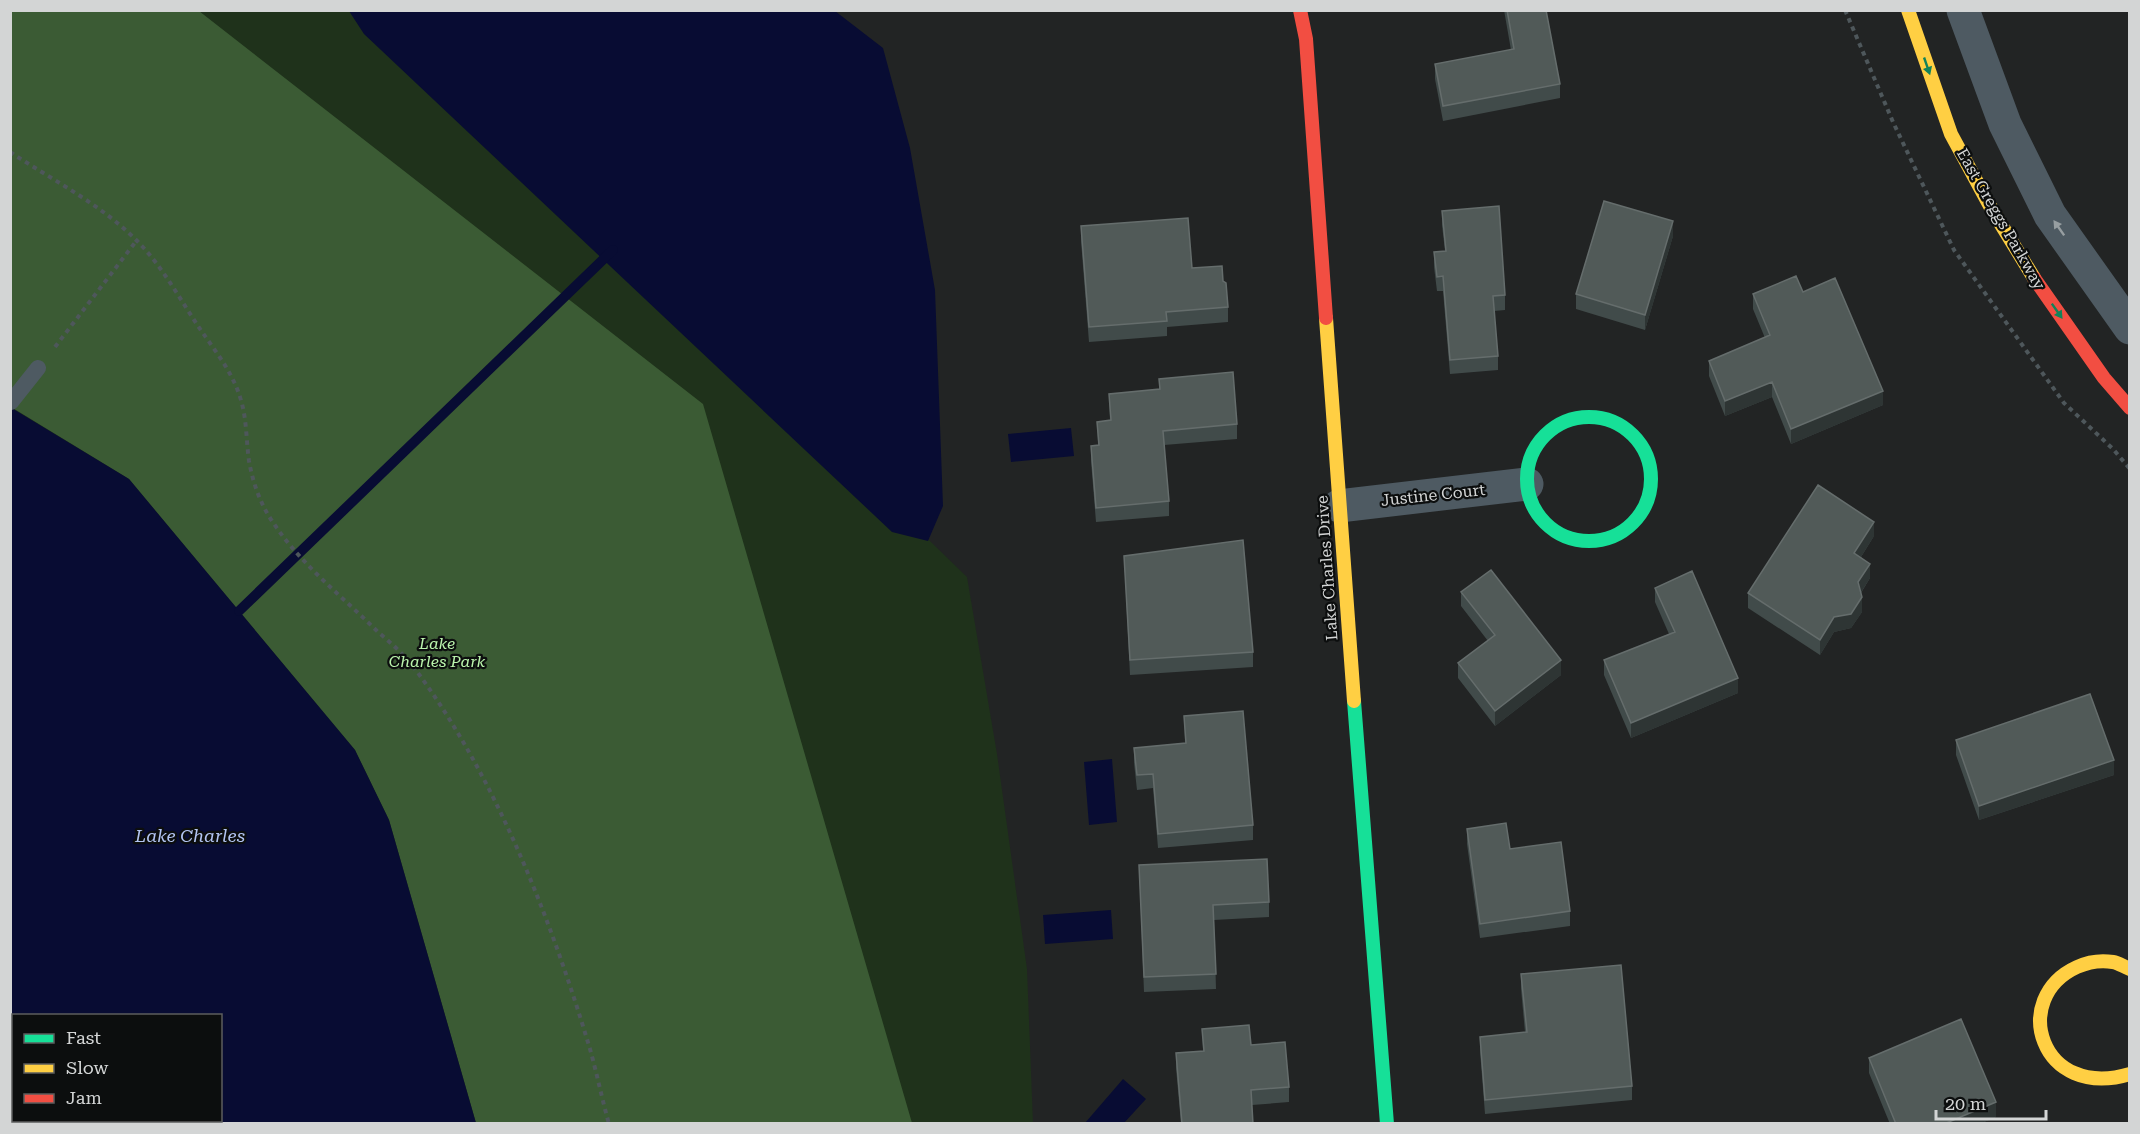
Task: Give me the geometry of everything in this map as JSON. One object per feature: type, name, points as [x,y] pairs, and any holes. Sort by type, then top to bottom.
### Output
[{"type":"street","name":"Lake Charles Drive","points":[[1300,10],[1306,39],[1339,506],[1387,1124]]},
{"type":"street","name":"East Greggs Parkway","points":[[1908,10],[1951,134],[1991,208],[2039,286],[2104,378],[2130,408]]},
{"type":"street","points":[[1963,10],[2005,124],[2050,214],[2130,328]]},
{"type":"street","points":[[1584,417],[1605,418],[1624,427],[1640,442],[1649,461],[1651,482],[1646,503],[1635,521],[1608,538],[1580,540],[1561,535],[1545,523],[1533,507],[1527,484],[1527,468],[1534,449],[1546,433],[1564,421],[1584,417]]},
{"type":"street","name":"Justine Court","points":[[1339,506],[1527,484]]},
{"type":"street","points":[[2130,969],[2113,962],[2092,962],[2072,968],[2057,979],[2046,994],[2041,1012],[2041,1031],[2047,1048],[2057,1064],[2073,1074],[2090,1080],[2109,1081],[2130,1074]]},
{"type":"lane","points":[[11,402],[38,368]]},
{"type":"path","points":[[1845,10],[1893,122],[1954,250],[2064,403],[2113,449],[2130,469]]},
{"type":"path","points":[[10,152],[117,221],[158,266],[231,377],[240,396],[249,462],[261,504],[294,551],[316,575],[411,664],[454,729],[489,790],[545,916],[591,1052],[609,1124]]},
{"type":"path","points":[[38,368],[136,240]]},
{"type":"green space","name":"Lake Charles Park","points":[[10,11],[384,11],[967,577],[997,754],[1027,969],[1033,1123],[11,1123]]},
{"type":"green space","name":"Lake Charles Park","points":[[10,11],[199,11],[703,404],[912,1123],[476,1123],[389,820],[355,750],[129,479],[11,407]]},
{"type":"water","points":[[349,11],[835,11],[883,48],[910,148],[935,290],[943,506],[928,541],[892,532],[364,34]]},
{"type":"water","name":"Lake Charles","points":[[10,407],[129,479],[355,750],[389,820],[476,1123],[11,1123]]},
{"type":"water","points":[[1071,428],[1074,456],[1011,462],[1008,434]]},
{"type":"water","points":[[1112,759],[1117,822],[1089,825],[1084,762]]},
{"type":"water","points":[[1111,910],[1113,939],[1045,944],[1043,915]]},
{"type":"water","points":[[1123,1079],[1146,1099],[1124,1123],[1085,1123]]},
{"type":"building","points":[[1507,10],[1546,10],[1560,84],[1443,106],[1435,64],[1514,49]]},
{"type":"building","points":[[1604,201],[1673,221],[1645,315],[1576,294]]},
{"type":"building","points":[[1499,206],[1505,295],[1493,296],[1498,356],[1450,360],[1443,276],[1437,277],[1434,252],[1446,251],[1442,211]]},
{"type":"building","points":[[1188,218],[1192,268],[1222,266],[1228,307],[1166,312],[1167,321],[1089,327],[1081,226]]},
{"type":"building","points":[[1796,276],[1803,292],[1835,278],[1883,391],[1791,429],[1772,382],[1725,401],[1709,361],[1770,335],[1753,294]]},
{"type":"building","points":[[1233,372],[1237,424],[1163,431],[1169,501],[1096,508],[1091,446],[1099,445],[1097,422],[1111,420],[1109,394],[1160,389],[1159,379]]},
{"type":"building","points":[[1818,485],[1874,522],[1854,553],[1870,564],[1858,582],[1862,597],[1851,614],[1834,617],[1820,640],[1748,593]]},
{"type":"building","points":[[1243,540],[1253,652],[1130,660],[1124,556]]},
{"type":"building","points":[[1491,570],[1561,660],[1495,711],[1458,663],[1495,635],[1461,592]]},
{"type":"building","points":[[1692,571],[1738,678],[1631,723],[1604,660],[1675,632],[1655,588]]},
{"type":"building","points":[[2090,694],[2114,760],[1979,806],[1956,740]]},
{"type":"building","points":[[1243,711],[1253,825],[1158,834],[1153,774],[1137,775],[1134,748],[1186,743],[1184,716]]},
{"type":"building","points":[[1506,823],[1510,849],[1561,842],[1570,911],[1480,924],[1467,829]]},
{"type":"building","points":[[1267,859],[1269,902],[1213,905],[1216,974],[1144,977],[1139,865]]},
{"type":"building","points":[[1621,965],[1632,1086],[1485,1100],[1480,1037],[1527,1032],[1521,974]]},
{"type":"building","points":[[1961,1019],[1996,1102],[1944,1124],[1896,1124],[1869,1058]]},
{"type":"building","points":[[1249,1025],[1251,1045],[1285,1042],[1289,1087],[1251,1090],[1253,1124],[1182,1124],[1176,1053],[1204,1051],[1202,1029]]},
{"type":"waterway","points":[[239,611],[613,250]]},
{"type":"traffic: fast","points":[[1589,417],[1613,422],[1633,435],[1646,455],[1651,479],[1646,503],[1633,523],[1613,536],[1589,541],[1565,536],[1545,523],[1532,503],[1527,479],[1532,455],[1545,435],[1565,422],[1589,417]]},
{"type":"traffic: fast","points":[[1354,701],[1387,1124]]},
{"type":"traffic: slow","points":[[1908,10],[1951,134],[1991,208],[2034,278]]},
{"type":"traffic: slow","points":[[1326,318],[1354,701]]},
{"type":"traffic: slow","points":[[2130,969],[2104,961],[2077,967],[2056,982],[2044,1001],[2040,1022],[2044,1042],[2056,1060],[2074,1073],[2099,1078],[2130,1074]]},
{"type":"traffic: jam","points":[[1300,10],[1306,39],[1326,318]]},
{"type":"traffic: jam","points":[[2034,278],[2104,378],[2130,408]]}]
